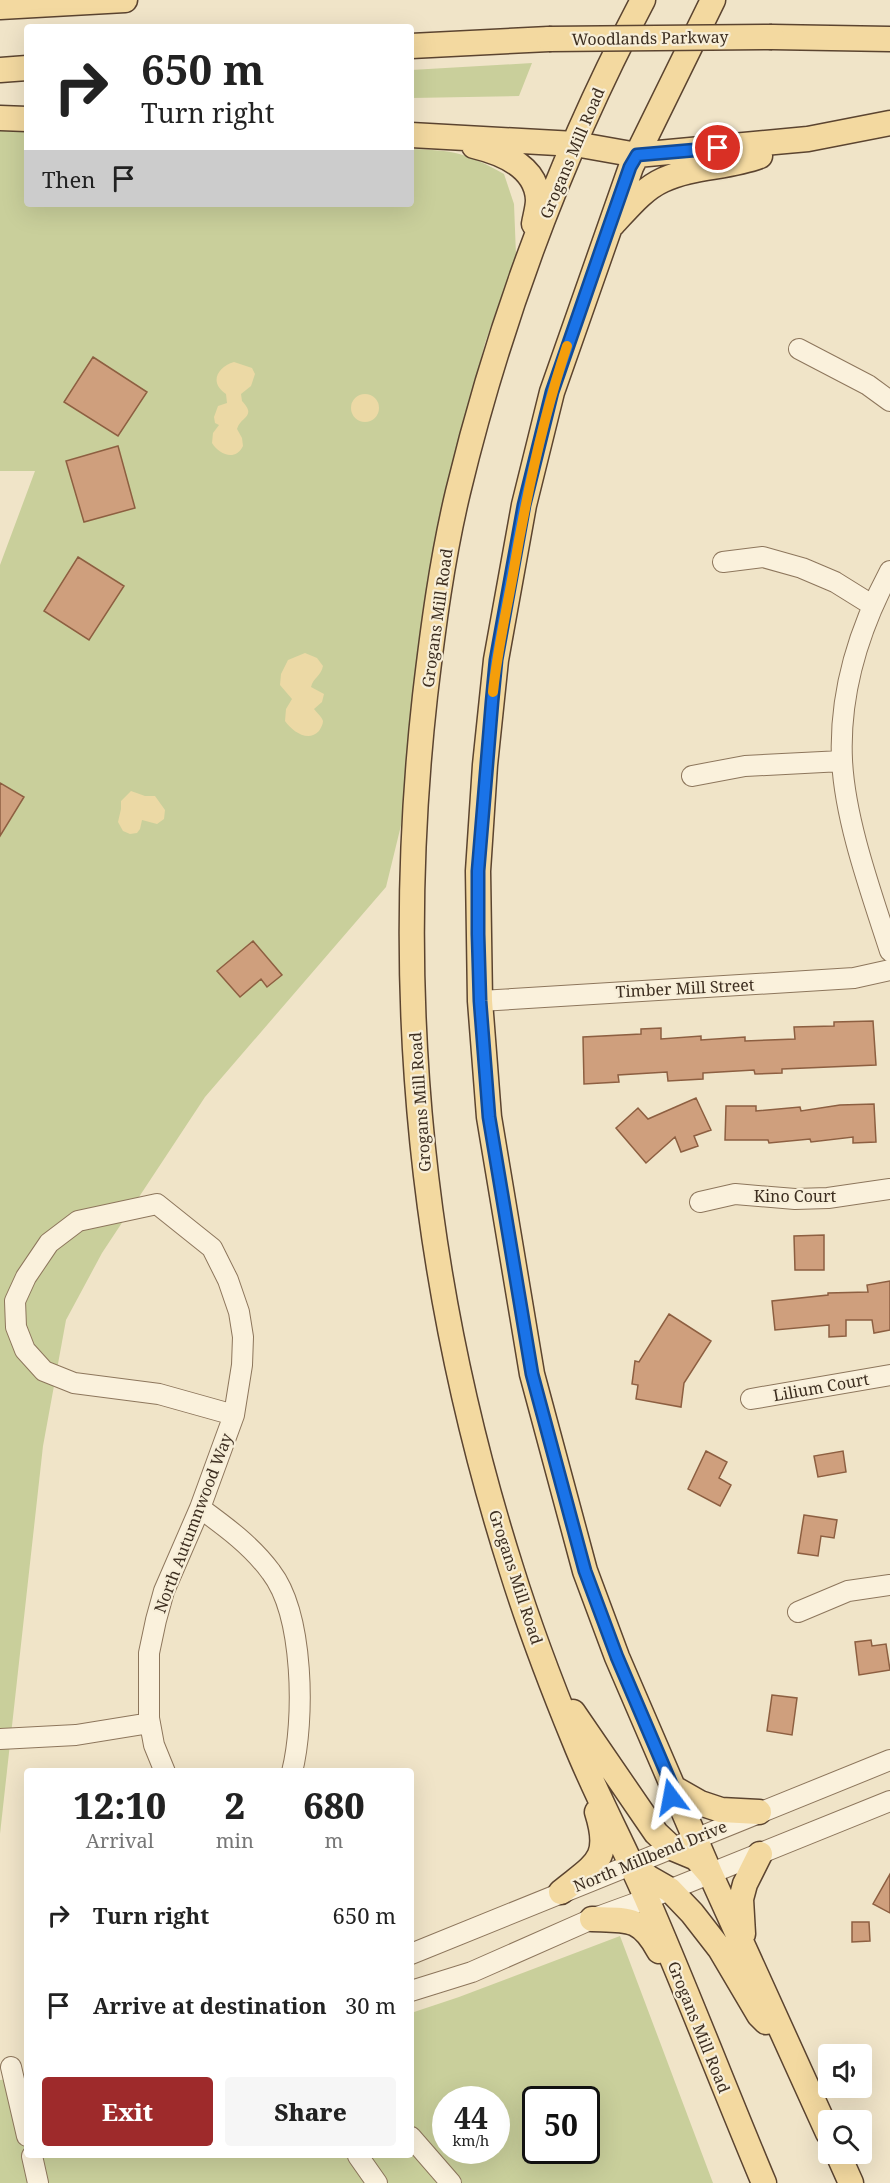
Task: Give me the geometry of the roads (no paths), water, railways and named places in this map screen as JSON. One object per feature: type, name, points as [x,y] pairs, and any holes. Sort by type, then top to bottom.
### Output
[{"type":"main road","points":[[0,7],[125,0]]},
{"type":"main road","name":"Grogans Mill Road","points":[[643,0],[599,86],[524,268],[489,375],[458,494],[432,640],[419,751],[413,863],[411,974],[416,1085],[423,1159],[439,1274],[453,1348],[470,1421],[510,1567],[575,1744],[642,1880],[683,1987],[764,2183]]},
{"type":"main road","points":[[713,0],[630,167],[552,392],[524,505],[496,660],[485,765],[478,871],[480,1001],[489,1117],[532,1374],[585,1571],[617,1657],[701,1857],[818,2111]]},
{"type":"main road","name":"Woodlands Parkway","points":[[414,46],[549,39],[772,37],[890,39]]},
{"type":"main road","points":[[0,70],[24,68]]},
{"type":"main road","points":[[0,118],[24,119]]},
{"type":"main road","points":[[420,135],[576,144],[637,155],[808,139],[890,123]]},
{"type":"main road","points":[[420,135],[488,149],[516,161],[535,182],[538,202],[524,268]]},
{"type":"main road","points":[[608,230],[641,195],[662,180],[754,158],[808,139]]},
{"type":"main road","points":[[550,1678],[656,1833],[672,1848],[701,1857]]},
{"type":"main road","points":[[561,1892],[592,1867],[601,1856],[603,1833],[575,1744]]},
{"type":"main road","points":[[672,1786],[700,1803],[721,1810],[759,1812]]},
{"type":"main road","points":[[672,1786],[671,1797],[675,1826],[672,1848],[642,1880],[670,1890],[692,1913],[720,1949],[759,2015],[787,2043]]},
{"type":"main road","points":[[743,1945],[741,1899],[745,1884],[760,1854]]},
{"type":"main road","points":[[683,1987],[671,1927],[670,1890],[701,1857]]},
{"type":"main road","points":[[592,1919],[624,1920],[637,1924],[650,1935],[669,1969],[683,1987]]},
{"type":"main road","points":[[842,2164],[851,2183]]},
{"type":"street","points":[[799,349],[868,384],[890,402]]},
{"type":"street","points":[[723,562],[763,557],[835,582],[872,605]]},
{"type":"street","points":[[890,572],[872,605],[851,671],[844,717],[842,761],[847,799],[857,841],[890,951]]},
{"type":"street","points":[[692,776],[745,766],[842,761]]},
{"type":"street","name":"Timber Mill Street","points":[[480,1001],[854,978],[890,970]]},
{"type":"street","name":"Kino Court","points":[[700,1202],[735,1194],[795,1199],[828,1198],[890,1189]]},
{"type":"street","name":"North Autumnwood Way","points":[[163,1768],[154,1745],[150,1724],[149,1653],[164,1591],[200,1508],[234,1415],[242,1365],[243,1337],[239,1312],[228,1280],[212,1248],[157,1204],[78,1221],[49,1243],[26,1277],[15,1301],[16,1327],[25,1350],[44,1371],[74,1383],[159,1394],[234,1415]]},
{"type":"street","name":"Lilium Court","points":[[751,1399],[890,1375]]},
{"type":"street","points":[[200,1508],[239,1537],[273,1573],[291,1612],[296,1651],[299,1724],[293,1768]]},
{"type":"street","points":[[798,1612],[848,1591],[890,1585]]},
{"type":"street","points":[[0,1739],[76,1735],[150,1724]]},
{"type":"street","name":"North Millbend Drive","points":[[701,1857],[759,1812],[890,1760]]},
{"type":"street","points":[[701,1857],[760,1854],[890,1801]]},
{"type":"street","points":[[414,1990],[472,1972],[592,1919],[642,1880]]},
{"type":"street","name":"North Millbend Drive","points":[[414,1953],[561,1892],[642,1880]]},
{"type":"street","points":[[13,2067],[24,2121]]},
{"type":"street","points":[[414,2140],[451,2183]]},
{"type":"street","points":[[32,2158],[38,2183]]},
{"type":"street","points":[[359,2158],[377,2183]]}]
